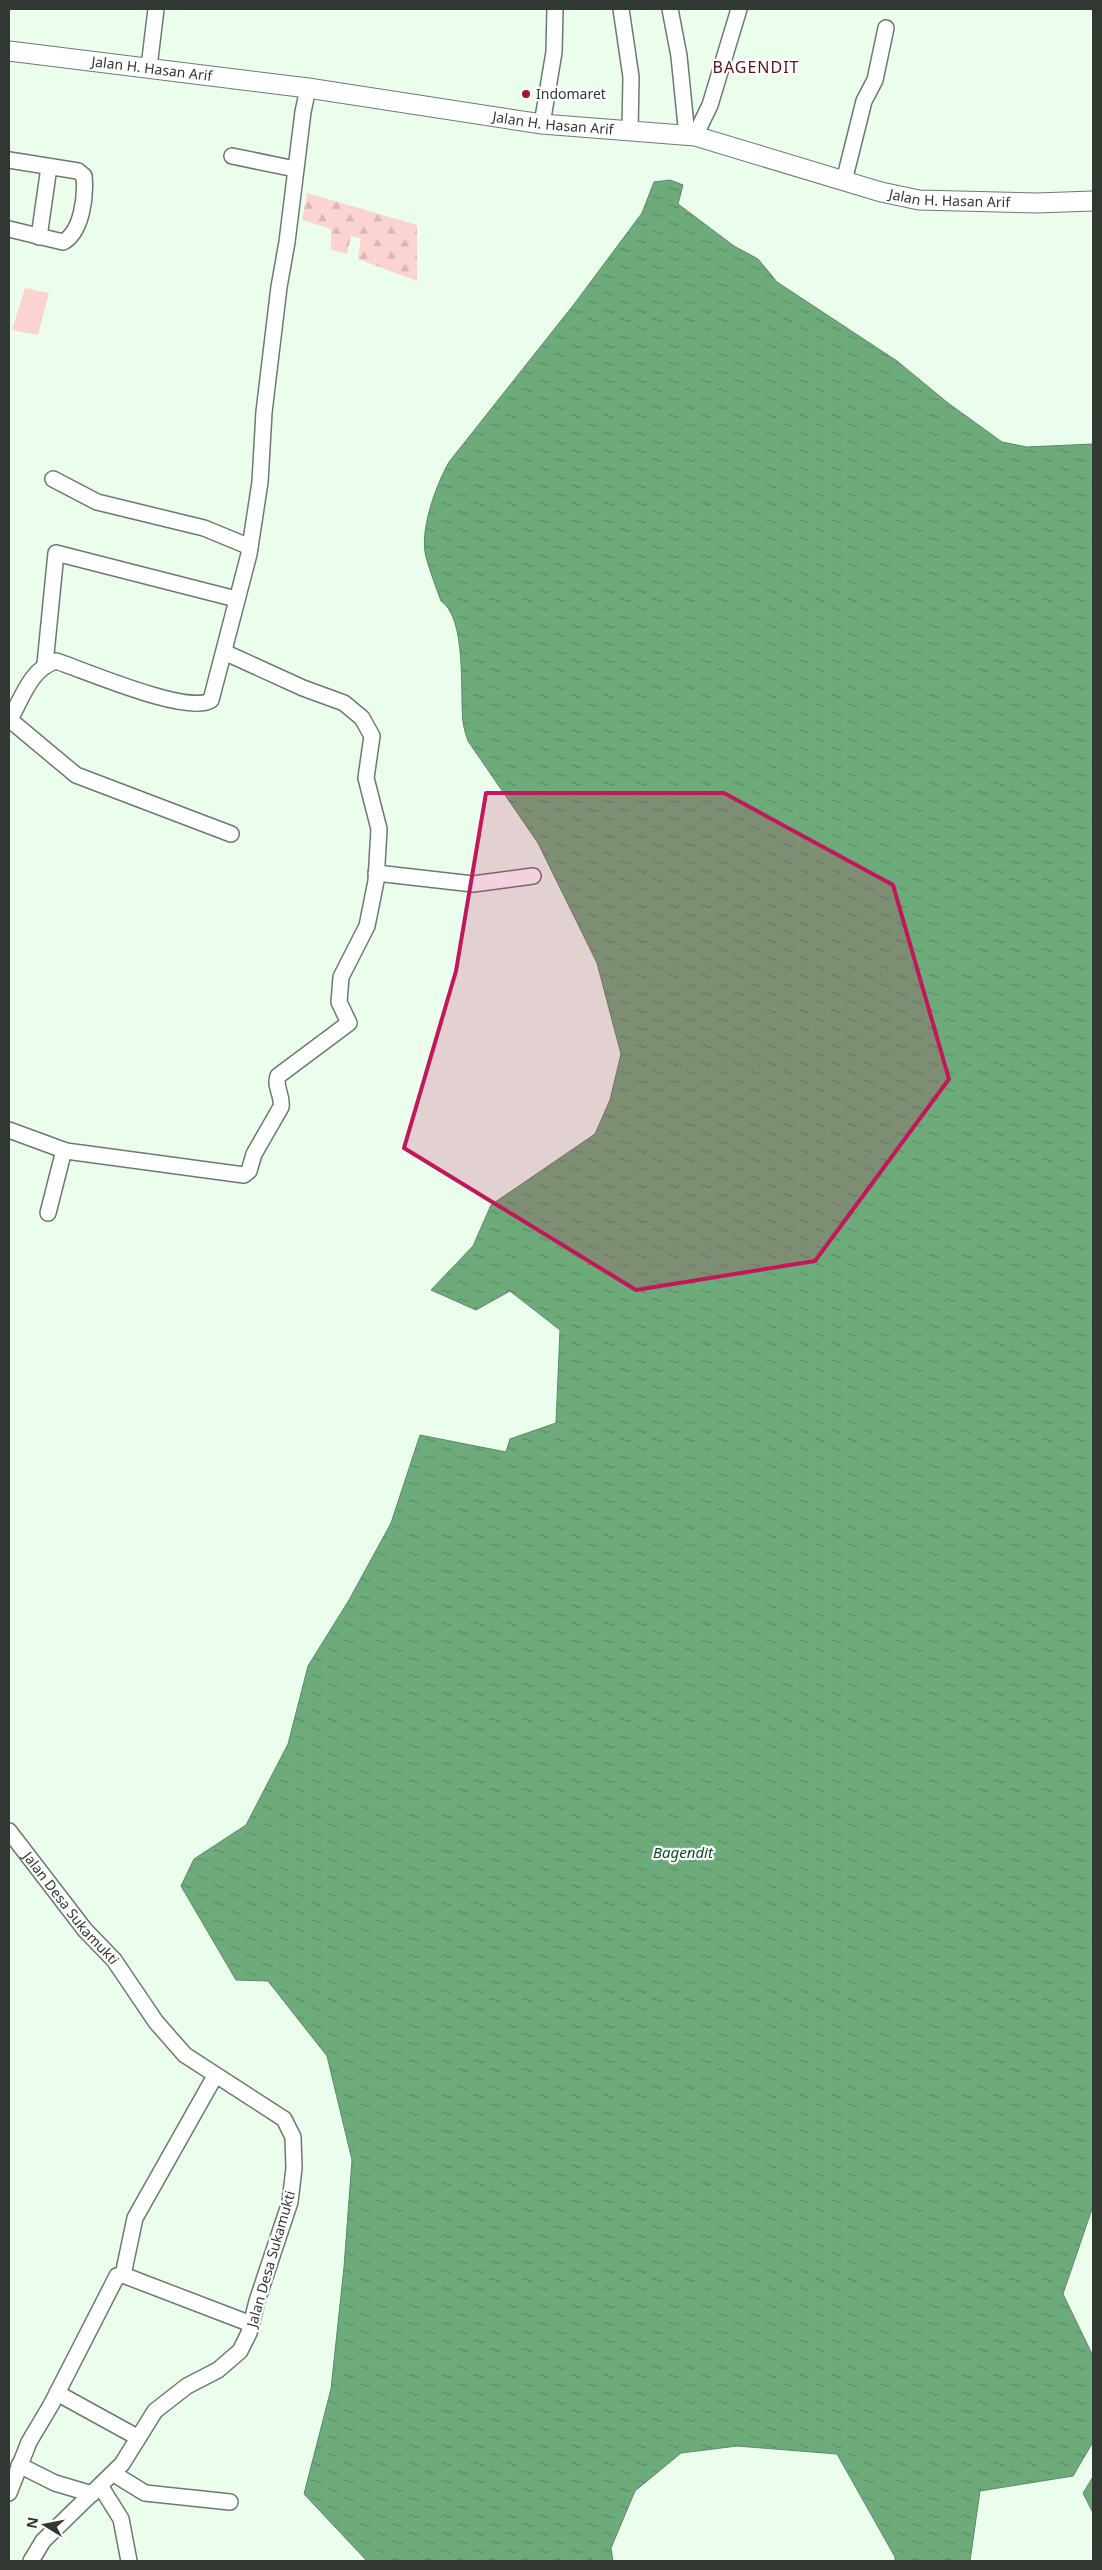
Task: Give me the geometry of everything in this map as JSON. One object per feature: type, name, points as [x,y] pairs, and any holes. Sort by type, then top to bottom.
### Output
[{"type":"main road","name":"Jalan H. Hasan Arif","points":[[9,51],[308,88],[542,124],[691,136],[844,181],[919,200],[1037,203],[1093,202]]},
{"type":"street","points":[[149,67],[156,9]]},
{"type":"street","points":[[542,124],[554,52],[555,9]]},
{"type":"street","points":[[621,9],[631,77],[630,131]]},
{"type":"street","points":[[670,9],[691,136]]},
{"type":"street","points":[[691,136],[710,105],[739,9]]},
{"type":"street","points":[[844,181],[864,101],[875,80],[886,28]]},
{"type":"street","points":[[231,834],[76,775],[9,720],[35,674],[45,664],[56,661],[123,686],[168,700],[204,703],[211,700],[250,547],[260,482],[264,412],[273,330],[308,88]]},
{"type":"street","points":[[232,156],[295,169]]},
{"type":"street","points":[[9,160],[80,173],[84,176],[85,190],[74,232],[67,239],[59,242],[9,229]]},
{"type":"street","points":[[39,237],[50,167]]},
{"type":"street","points":[[53,479],[97,502],[204,528],[250,547]]},
{"type":"street","points":[[45,664],[56,553],[236,599]]},
{"type":"street","points":[[9,1130],[64,1150],[244,1175],[249,1171],[254,1154],[281,1107],[282,1099],[276,1082],[278,1076],[349,1023],[339,1002],[341,977],[369,920],[376,873],[379,829],[366,778],[372,736],[362,718],[344,703],[303,688],[224,652]]},
{"type":"street","points":[[376,873],[473,884],[533,876]]},
{"type":"street","points":[[48,1213],[64,1150]]},
{"type":"street","name":"Jalan Desa Sukamukti","points":[[9,1831],[85,1930],[114,1960],[156,2022],[185,2055],[284,2119],[293,2137],[294,2168],[290,2202],[251,2324],[240,2351],[218,2370],[187,2386],[162,2406],[137,2437],[122,2464],[114,2474],[76,2506],[43,2541],[31,2561]]},
{"type":"street","points":[[123,2275],[135,2218],[215,2076]]},
{"type":"street","points":[[9,2493],[29,2442],[57,2393],[117,2276],[123,2275],[251,2324]]},
{"type":"street","points":[[57,2393],[137,2437]]},
{"type":"street","points":[[19,2465],[55,2483],[96,2491],[121,2519],[129,2561]]},
{"type":"street","points":[[114,2474],[145,2494],[230,2502]]},
{"type":"highlighted area","points":[[486,793],[724,793],[893,885],[949,1079],[815,1261],[636,1290],[404,1148],[456,971]]},
{"type":"green space","points":[[307,193],[417,225],[417,281],[358,259],[361,238],[351,236],[347,254],[331,250],[331,229],[302,220]]},
{"type":"green space","points":[[25,288],[49,293],[38,335],[12,330]]},
{"type":"water","name":"Bagendit","points":[[670,180],[683,185],[678,204],[734,246],[758,259],[777,282],[897,361],[948,403],[1002,442],[1027,447],[1093,444],[1093,2206],[1063,2294],[1093,2356],[1093,2442],[1073,2476],[980,2491],[970,2561],[895,2561],[895,2557],[837,2454],[737,2446],[681,2453],[635,2491],[611,2548],[613,2561],[367,2561],[304,2494],[331,2389],[344,2267],[352,2160],[327,2056],[268,1981],[236,1980],[181,1886],[194,1859],[246,1825],[288,1744],[308,1666],[349,1600],[391,1523],[420,1435],[506,1452],[510,1439],[556,1423],[560,1330],[510,1291],[476,1310],[431,1290],[473,1246],[491,1205],[595,1134],[610,1100],[621,1054],[597,963],[538,843],[468,741],[463,722],[459,639],[455,623],[449,610],[441,601],[429,568],[424,546],[425,534],[434,495],[449,462],[575,303],[642,213],[654,182]]},
{"type":"water","points":[[1093,2477],[1093,2513],[1083,2493]]},
{"type":"place","name":"Indomaret","points":[[526,94]]},
{"type":"district","name":"BAGENDIT","points":[[756,67]]}]
